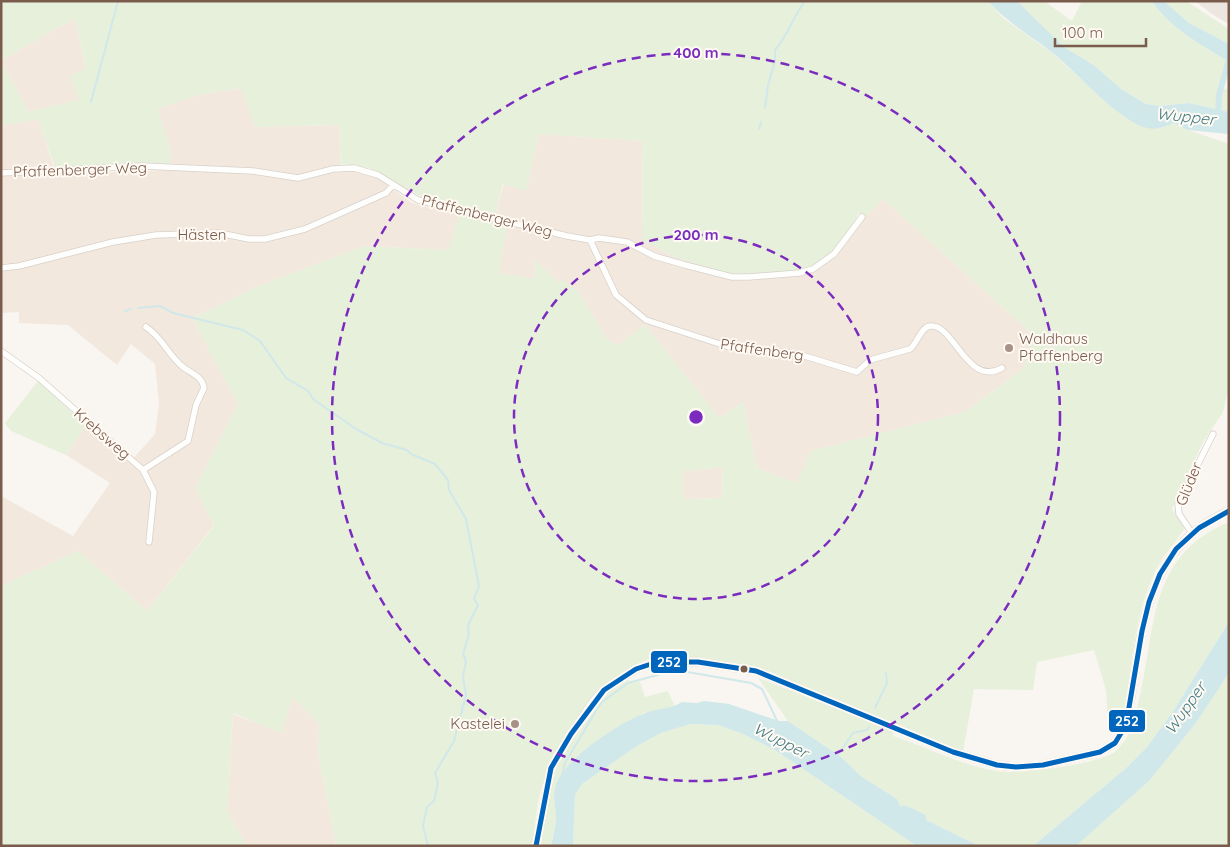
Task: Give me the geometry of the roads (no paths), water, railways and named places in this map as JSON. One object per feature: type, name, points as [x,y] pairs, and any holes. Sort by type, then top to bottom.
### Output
[{"type":"main road","points":[[536,846],[551,768],[571,734],[593,702],[604,690],[636,669],[657,662],[698,662],[756,671],[953,752],[996,764],[1016,767],[1044,764],[1106,749],[1119,738],[1126,725],[1145,617],[1156,581],[1166,562],[1192,533],[1229,512]]},
{"type":"street","name":"Pfaffenberger Weg","points":[[1,173],[142,166],[253,171],[298,178],[333,169],[354,168],[374,173],[418,200],[590,240],[599,238],[627,242],[662,258],[732,277],[789,274],[812,269],[824,262],[846,241],[862,217]]},
{"type":"street","name":"Hästen","points":[[1,268],[19,266],[113,242],[156,235],[219,233],[249,239],[265,239],[305,229],[384,194],[393,186]]},
{"type":"street","name":"Pfaffenberg","points":[[590,240],[614,291],[623,302],[646,320],[729,348],[798,354],[857,372],[870,360],[910,349],[926,328],[935,326],[954,343],[972,366],[993,371],[1002,368]]},
{"type":"street","points":[[143,470],[188,440],[196,405],[204,390],[200,379],[182,367],[161,339],[146,327]]},
{"type":"street","name":"Krebsweg","points":[[1,351],[39,378],[143,470],[154,492],[149,542]]},
{"type":"street","name":"Glüder","points":[[1192,533],[1179,514],[1178,504],[1213,434]]},
{"type":"water","name":"Wupper","points":[[988,1],[1017,1],[1064,47],[1095,66],[1121,89],[1146,104],[1160,106],[1189,103],[1229,112],[1229,134],[1188,130],[1173,123],[1154,129],[1136,124],[1124,117],[1054,54],[1011,23]]},
{"type":"water","points":[[1152,1],[1164,1],[1189,23],[1229,44],[1229,62],[1177,28]]},
{"type":"water","name":"Wupper","points":[[1229,622],[1229,673],[1196,723],[1149,781],[1076,846],[1033,846],[1125,769],[1147,747],[1174,710]]},
{"type":"water","name":"Wupper","points":[[704,701],[729,704],[779,721],[788,721],[841,757],[862,777],[897,799],[900,806],[907,806],[926,815],[926,820],[979,846],[917,846],[775,750],[743,734],[718,725],[690,724],[661,733],[637,746],[582,784],[575,795],[573,846],[551,846],[556,819],[555,789],[559,778],[578,756],[606,735],[643,714],[682,702],[697,703]]},
{"type":"waterway","points":[[91,102],[118,1]]},
{"type":"waterway","points":[[765,108],[768,85],[775,61],[775,50],[805,1]]},
{"type":"waterway","name":"Wupper","points":[[1218,118],[1219,95],[1229,59]]},
{"type":"waterway","points":[[759,129],[761,122]]},
{"type":"waterway","points":[[138,308],[160,306],[173,313],[243,330],[260,341],[286,378],[308,391],[313,399],[356,429],[382,443],[407,450],[411,454],[435,464],[448,480],[449,490],[466,519],[479,586],[474,599],[478,605],[468,625],[469,634],[463,654],[466,661],[463,677],[466,695],[454,741],[435,773],[438,783],[434,801],[427,807],[423,826],[428,846]]},
{"type":"waterway","points":[[125,311],[131,309]]},
{"type":"waterway","name":"Wupper","points":[[562,775],[565,763],[602,702],[628,683],[676,670],[751,683],[762,689],[778,723]]},
{"type":"waterway","points":[[875,708],[887,683],[886,673]]},
{"type":"waterway","points":[[838,755],[853,733],[867,730],[869,727]]},
{"type":"place","name":"Waldhaus Pfaffenberg","points":[[1009,348]]},
{"type":"place","name":"Kastelei","points":[[515,724]]}]
